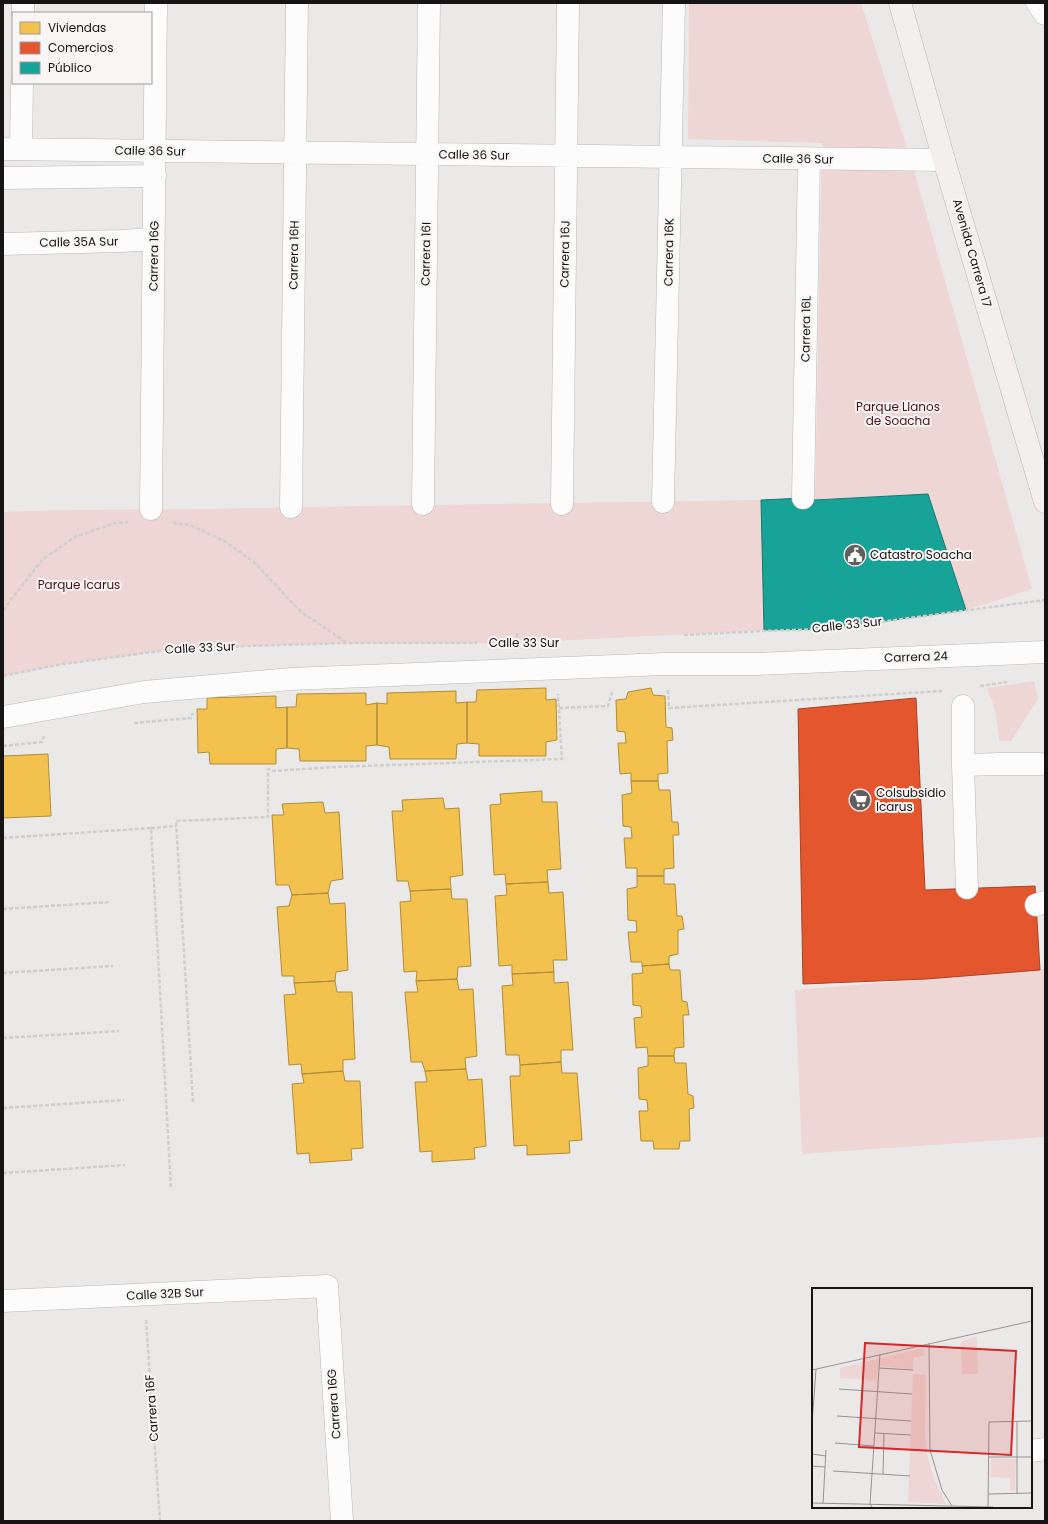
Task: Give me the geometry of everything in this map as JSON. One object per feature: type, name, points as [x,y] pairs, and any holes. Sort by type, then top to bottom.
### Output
[{"type":"main road","name":"Avenida Carrera 17","points":[[900,3],[944,160],[1045,502]]},
{"type":"street","name":"Carrera 16G","points":[[151,509],[156,3]]},
{"type":"street","name":"Carrera 16H","points":[[291,507],[297,3]]},
{"type":"street","name":"Carrera 16I","points":[[423,504],[429,3]]},
{"type":"street","name":"Carrera 16J","points":[[562,504],[568,3]]},
{"type":"street","name":"Carrera 16K","points":[[663,502],[674,3]]},
{"type":"street","points":[[1037,3],[1045,14]]},
{"type":"street","points":[[12,149],[22,84]]},
{"type":"street","name":"Calle 36 Sur","points":[[12,149],[809,160],[944,160]]},
{"type":"street","name":"Carrera 16L","points":[[802,498],[809,160]]},
{"type":"street","points":[[3,178],[155,176]]},
{"type":"street","name":"Calle 35A Sur","points":[[3,244],[154,239]]},
{"type":"street","name":"Carrera 24","points":[[3,717],[144,692],[291,679],[665,664],[756,664],[1045,652]]},
{"type":"street","points":[[956,699],[963,766],[967,888]]},
{"type":"street","points":[[963,766],[1000,764],[1044,767]]},
{"type":"street","name":"Carrera 16G","points":[[327,1286],[342,1521]]},
{"type":"street","name":"Calle 32B Sur","points":[[3,1301],[327,1286]]},
{"type":"street","points":[[1032,1450],[1045,1449]]},
{"type":"path","points":[[3,610],[42,560],[75,537],[116,522],[129,522]]},
{"type":"path","points":[[170,523],[190,525],[226,542],[254,562],[300,611],[347,643]]},
{"type":"path","name":"Calle 33 Sur","points":[[683,636],[828,629],[1045,600]]},
{"type":"path","name":"Calle 33 Sur","points":[[510,643],[517,643],[517,633]]},
{"type":"path","name":"Calle 33 Sur","points":[[3,676],[57,665],[182,648],[347,643],[479,643]]},
{"type":"path","points":[[979,686],[1008,682]]},
{"type":"path","points":[[668,687],[669,708],[956,699]]},
{"type":"path","points":[[193,1102],[176,822],[268,817],[268,769],[273,771],[334,767],[562,759],[558,688]]},
{"type":"path","points":[[559,708],[608,706],[612,692],[617,692]]},
{"type":"path","points":[[131,723],[191,718],[193,711]]},
{"type":"path","points":[[3,746],[42,742],[45,736]]},
{"type":"path","points":[[3,838],[176,826]]},
{"type":"path","points":[[151,828],[172,1189]]},
{"type":"path","points":[[3,909],[109,902]]},
{"type":"path","points":[[3,973],[113,966]]},
{"type":"path","points":[[3,1038],[119,1031]]},
{"type":"path","points":[[3,1108],[124,1100]]},
{"type":"path","points":[[3,1173],[125,1165]]},
{"type":"path","name":"Carrera 16F","points":[[144,1295],[160,1521]]},
{"type":"green space","name":"Parque Llanos de Soacha","points":[[689,3],[861,3],[911,160],[1032,589],[966,610],[927,494],[815,500],[822,143],[688,139]]},
{"type":"green space","name":"Parque Icarus","points":[[761,500],[764,630],[517,643],[347,643],[182,648],[57,665],[3,676],[3,512]]},
{"type":"green space","points":[[1034,681],[1038,699],[1011,741],[999,741],[996,714],[987,688]]},
{"type":"green space","points":[[1045,969],[1045,1137],[802,1154],[795,990]]},
{"type":"building: Viviendas","points":[[546,688],[546,700],[556,699],[557,740],[546,742],[546,756],[479,756],[479,744],[467,743],[467,702],[476,702],[477,690]]},
{"type":"building: Viviendas","points":[[651,688],[653,695],[665,696],[666,727],[672,728],[673,740],[667,741],[668,773],[658,774],[658,781],[631,781],[631,773],[620,774],[618,743],[626,743],[625,732],[617,731],[616,700],[626,699],[628,692]]},
{"type":"building: Viviendas","points":[[456,691],[456,703],[467,702],[467,743],[457,744],[456,759],[390,759],[389,747],[377,745],[377,703],[387,704],[387,693]]},
{"type":"building: Viviendas","points":[[366,693],[366,705],[377,703],[377,745],[366,746],[366,761],[300,761],[299,749],[287,748],[287,707],[296,707],[297,694]]},
{"type":"building: Viviendas","points":[[276,696],[276,708],[287,707],[287,748],[276,749],[276,764],[210,764],[209,752],[198,753],[197,709],[207,709],[207,698]]},
{"type":"building: Viviendas","points":[[48,754],[51,816],[3,818],[3,756]]},
{"type":"building: Viviendas","points":[[631,781],[658,781],[659,790],[670,790],[672,822],[678,822],[679,835],[673,835],[674,868],[664,869],[664,876],[637,876],[637,868],[626,868],[624,838],[632,838],[631,827],[623,826],[622,795],[632,793]]},
{"type":"building: Viviendas","points":[[542,791],[542,802],[557,802],[561,869],[547,870],[548,882],[506,884],[505,874],[494,875],[490,805],[501,804],[500,794]]},
{"type":"building: Viviendas","points":[[443,798],[445,809],[459,808],[463,875],[450,877],[451,889],[410,891],[408,881],[397,881],[392,811],[403,811],[402,800]]},
{"type":"building: Viviendas","points":[[323,802],[325,813],[339,812],[343,879],[331,881],[328,893],[292,895],[289,885],[276,885],[272,815],[284,815],[282,804]]},
{"type":"building: Viviendas","points":[[637,876],[664,876],[664,884],[675,884],[677,916],[682,916],[684,929],[678,930],[678,954],[669,956],[669,964],[642,966],[642,962],[631,962],[628,932],[637,932],[636,921],[628,920],[627,889],[637,887]]},
{"type":"building: Viviendas","points":[[548,882],[549,893],[563,892],[567,960],[553,960],[554,972],[512,974],[512,965],[499,966],[495,896],[507,895],[506,884]]},
{"type":"building: Viviendas","points":[[451,889],[452,899],[467,899],[471,966],[458,967],[457,979],[416,981],[417,971],[404,972],[400,902],[411,901],[410,891]]},
{"type":"building: Viviendas","points":[[328,893],[330,904],[345,903],[348,970],[336,972],[335,981],[294,983],[294,976],[282,976],[277,907],[289,906],[292,895]]},
{"type":"building: Viviendas","points":[[669,964],[670,970],[680,970],[682,1001],[687,1002],[689,1015],[683,1015],[684,1047],[675,1048],[674,1056],[648,1056],[647,1047],[636,1048],[634,1018],[642,1017],[641,1006],[633,1005],[632,974],[643,973],[642,966]]},
{"type":"building: Viviendas","points":[[554,972],[554,983],[568,982],[573,1050],[561,1050],[561,1062],[520,1065],[519,1055],[506,1055],[502,986],[513,985],[512,974]]},
{"type":"building: Viviendas","points":[[457,979],[459,990],[473,989],[477,1056],[465,1058],[466,1069],[425,1071],[422,1062],[411,1062],[405,992],[418,992],[416,981]]},
{"type":"building: Viviendas","points":[[335,981],[337,992],[352,992],[355,1059],[343,1060],[343,1071],[302,1074],[301,1064],[289,1065],[284,995],[296,994],[294,983]]},
{"type":"building: Viviendas","points":[[648,1056],[674,1056],[675,1063],[686,1063],[688,1094],[693,1096],[694,1108],[689,1109],[690,1141],[680,1141],[679,1149],[654,1149],[653,1141],[641,1141],[639,1111],[648,1111],[647,1100],[639,1099],[638,1068],[648,1066]]},
{"type":"building: Viviendas","points":[[561,1062],[562,1073],[577,1073],[582,1140],[569,1141],[570,1153],[527,1155],[527,1145],[514,1146],[510,1076],[520,1076],[520,1065]]},
{"type":"building: Viviendas","points":[[466,1069],[468,1080],[482,1079],[486,1146],[474,1148],[475,1159],[432,1162],[432,1151],[420,1152],[415,1082],[427,1082],[425,1071]]},
{"type":"building: Viviendas","points":[[343,1071],[345,1081],[360,1081],[363,1148],[351,1149],[352,1160],[310,1163],[309,1153],[297,1154],[292,1084],[304,1083],[302,1074]]},
{"type":"building: Comercios","name":"Colsubsidio Icarus","points":[[916,698],[925,890],[1035,886],[1040,970],[926,979],[803,984],[798,709]]},
{"type":"building: Público","name":"Catastro Soacha","points":[[928,494],[966,610],[827,629],[764,630],[761,500],[803,498],[815,500]]},
{"type":"place","name":"Catastro Soacha","points":[[855,555]]},
{"type":"place","name":"Colsubsidio Icarus","points":[[860,800]]}]
